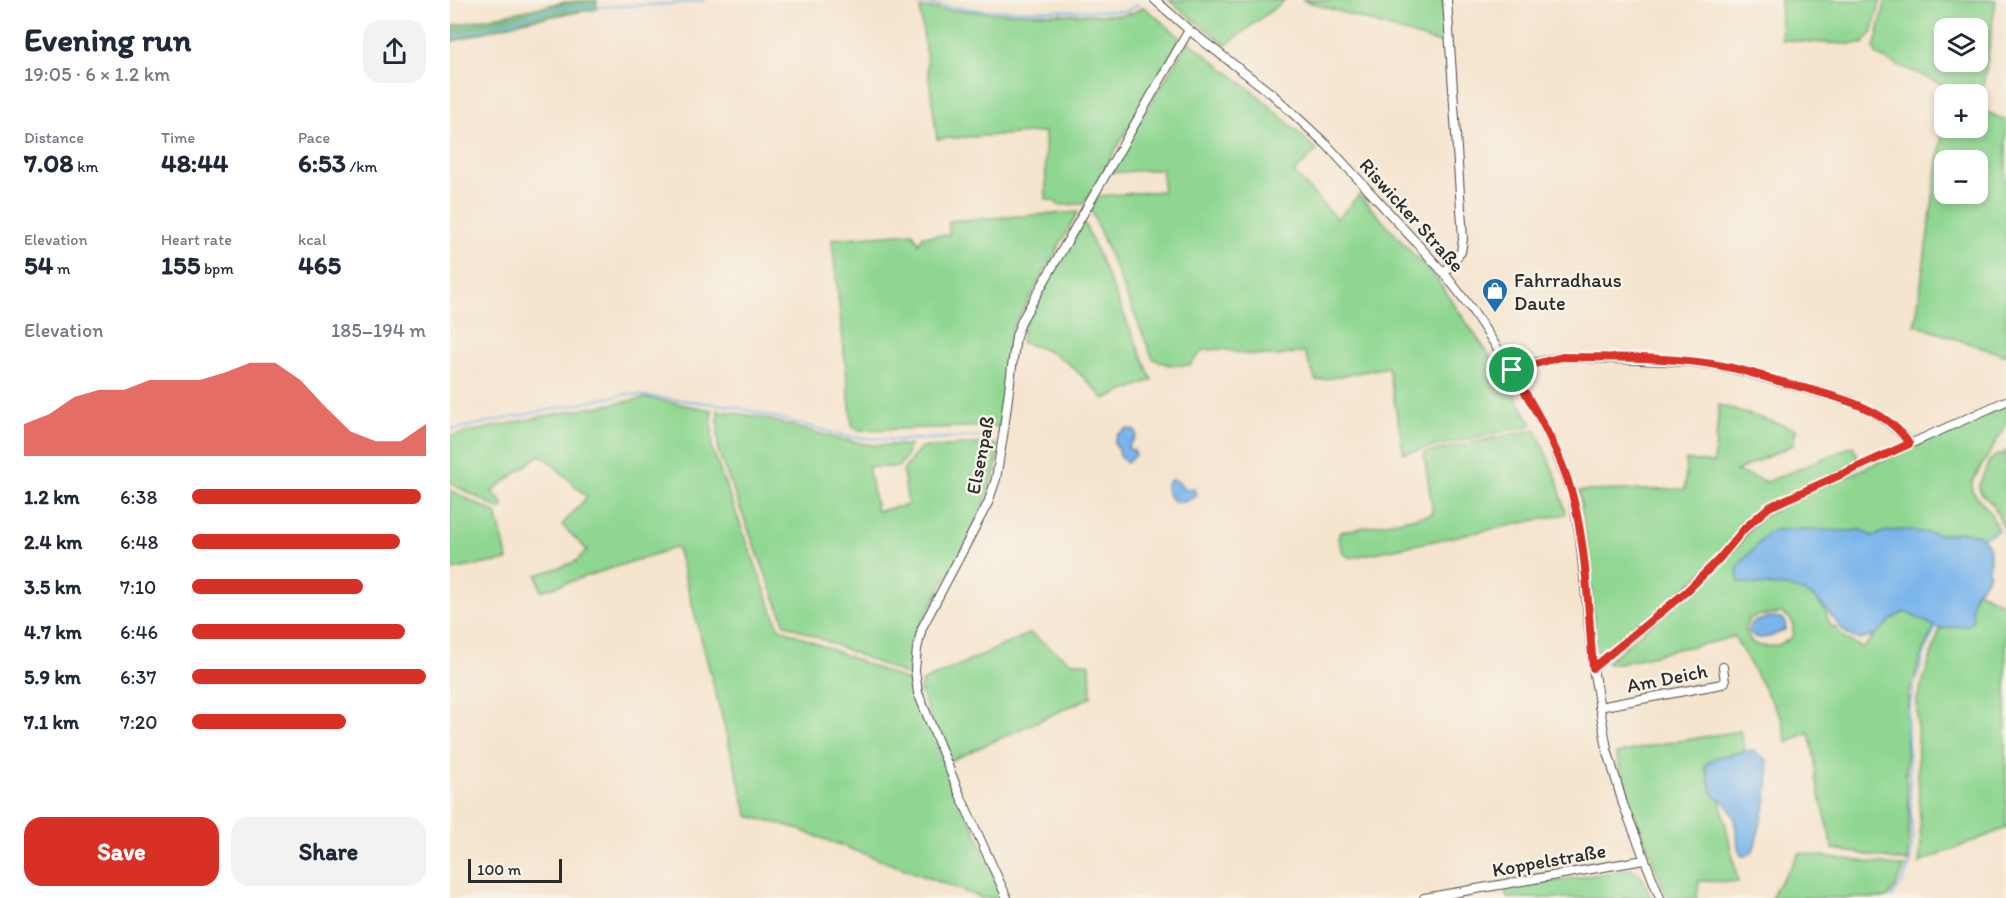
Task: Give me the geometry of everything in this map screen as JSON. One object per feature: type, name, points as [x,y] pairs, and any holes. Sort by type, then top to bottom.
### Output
[{"type":"street","name":"Riswicker Straße","points":[[1155,0],[1189,30],[1272,94],[1327,145],[1444,273],[1512,370],[1552,442],[1572,494],[1580,538],[1593,668],[1607,749],[1623,804],[1660,898]]},
{"type":"street","points":[[1444,273],[1461,252],[1462,239],[1447,0]]},
{"type":"street","name":"Elsenpaß","points":[[1007,898],[960,795],[918,693],[915,670],[916,649],[922,628],[988,503],[996,479],[1016,336],[1022,320],[1189,30]]},
{"type":"street","points":[[1512,370],[1562,357],[1690,362],[1722,366],[1852,402],[1888,422],[1906,438],[1909,444]]},
{"type":"street","points":[[1593,668],[1687,591],[1719,559],[1745,528],[1769,507],[2006,401]]},
{"type":"street","name":"Am Deich","points":[[1599,707],[1722,684],[1726,679],[1723,666]]},
{"type":"street","name":"Koppelstraße","points":[[1420,896],[1644,860]]},
{"type":"green space","points":[[597,0],[597,9],[523,21],[450,42],[450,26],[565,2]]},
{"type":"green space","points":[[1169,0],[1285,0],[1226,45]]},
{"type":"green space","points":[[1302,0],[1443,0],[1446,45]]},
{"type":"green space","points":[[1780,0],[1881,0],[1872,33],[1863,44],[1853,44],[1782,40]]},
{"type":"green space","points":[[1886,0],[1996,0],[1988,54],[1988,18],[1934,18],[1934,72],[1985,72],[1984,84],[1941,84],[1877,56],[1874,48]]},
{"type":"green space","points":[[1144,7],[1181,38],[1084,204],[1058,205],[1046,199],[1045,132],[937,139],[920,8],[998,13],[1122,15],[1133,13]]},
{"type":"green space","points":[[1188,41],[1260,97],[1317,150],[1294,173],[1337,219],[1359,195],[1438,281],[1506,380],[1532,425],[1404,453],[1388,367],[1316,381],[1304,352],[1277,356],[1244,354],[1223,349],[1203,350],[1190,365],[1169,365],[1153,359],[1091,210],[1098,196],[1163,191],[1162,169],[1109,173]]},
{"type":"green space","points":[[1988,112],[2006,121],[2006,356],[1915,325],[1934,191],[1934,204],[1988,204],[1988,150],[1940,150],[1941,138],[1988,138]]},
{"type":"green space","points":[[1078,212],[1012,329],[1000,426],[855,429],[852,424],[832,239],[913,233],[919,243],[923,236],[949,235],[949,221]]},
{"type":"green space","points":[[1083,223],[1152,380],[1104,399],[1068,363],[1048,351],[1021,342],[1024,326],[1033,307]]},
{"type":"green space","points":[[647,398],[712,410],[712,449],[779,628],[913,683],[923,714],[1005,898],[982,898],[792,827],[748,816],[677,547],[541,591],[537,575],[575,562],[587,550],[562,525],[587,497],[540,455],[492,491],[504,505],[500,509],[450,483],[450,436],[549,415]]},
{"type":"green space","points":[[1719,405],[1796,429],[1793,445],[1736,471],[1767,482],[1853,446],[1861,463],[1787,496],[1727,547],[1686,588],[1609,651],[1603,654],[1597,653],[1588,551],[1579,491],[1685,489],[1686,460],[1714,463]]},
{"type":"green space","points":[[2006,405],[2006,425],[1972,482],[1972,491],[1990,512],[1998,531],[1983,538],[1970,533],[1937,534],[1901,530],[1873,537],[1862,530],[1788,529],[1760,541],[1742,561],[1745,583],[1797,589],[1814,597],[1825,610],[1830,625],[1836,628],[1845,639],[1863,648],[1888,622],[1906,612],[1935,626],[1924,648],[1908,696],[1906,777],[1909,813],[1908,862],[1833,849],[1816,780],[1815,760],[1809,732],[1787,743],[1782,720],[1734,636],[1633,660],[1608,664],[1607,662],[1710,574],[1764,516],[1792,501]],"holes":[[[1781,613],[1792,622],[1792,637],[1773,646],[1752,643],[1745,630],[1749,619]]]},
{"type":"green space","points":[[718,410],[759,417],[870,445],[910,445],[906,457],[898,467],[868,467],[877,511],[908,505],[903,471],[920,448],[989,443],[997,445],[997,462],[982,508],[957,560],[919,629],[912,675],[909,676],[785,624],[718,451]]},
{"type":"green space","points":[[1536,429],[1557,480],[1566,514],[1350,558],[1344,554],[1338,539],[1340,532],[1433,514],[1424,453]]},
{"type":"green space","points":[[2006,450],[2006,522],[2003,527],[1994,506],[1980,492],[1979,485],[1990,460],[1997,455],[2004,454]]},
{"type":"green space","points":[[450,490],[496,513],[508,560],[450,570]]},
{"type":"green space","points":[[1977,591],[2006,605],[2006,828],[1919,863],[1921,846],[1917,699],[1940,629],[1967,625],[1973,598]]},
{"type":"green space","points":[[1030,633],[1069,661],[1090,664],[1091,697],[948,762],[920,690],[922,682]]},
{"type":"green space","points":[[1740,731],[1745,751],[1715,758],[1705,768],[1712,791],[1720,799],[1738,882],[1699,881],[1697,898],[1668,898],[1631,806],[1616,754],[1654,745]]},
{"type":"green space","points":[[1800,853],[1905,867],[1895,888],[1887,898],[1772,898],[1775,889]]},
{"type":"green space","points":[[1631,869],[1641,877],[1651,898],[1507,898],[1505,889]]},
{"type":"water","points":[[1127,429],[1135,431],[1137,435],[1128,447],[1134,450],[1135,455],[1127,463],[1122,459],[1114,442],[1118,434]]},
{"type":"water","points":[[1173,479],[1180,483],[1183,489],[1194,488],[1196,496],[1182,502],[1171,499],[1166,489],[1168,482]]},
{"type":"water","points":[[1775,530],[1862,530],[1873,537],[1882,532],[1904,530],[1946,535],[1960,532],[1979,535],[1989,546],[1989,575],[1974,594],[1971,622],[1968,625],[1940,629],[1906,612],[1899,614],[1873,636],[1853,638],[1816,599],[1807,594],[1788,587],[1739,582],[1738,566],[1768,533]]},
{"type":"water","points":[[1769,617],[1781,618],[1785,621],[1786,629],[1761,638],[1748,631],[1751,623]]},
{"type":"water","points":[[1752,750],[1767,760],[1769,773],[1767,798],[1752,852],[1742,856],[1739,852],[1734,817],[1726,803],[1715,796],[1712,791],[1705,765],[1715,758]]},
{"type":"waterway","points":[[450,38],[554,9],[670,4],[705,0]]},
{"type":"waterway","points":[[889,0],[980,10],[1126,11],[1138,5]]},
{"type":"waterway","points":[[450,430],[627,394],[732,406],[850,437],[900,440],[989,436]]},
{"type":"waterway","points":[[2003,528],[2006,525]]},
{"type":"waterway","points":[[1982,541],[1984,536],[1997,530]]},
{"type":"waterway","points":[[1916,681],[1926,648],[1937,625]]},
{"type":"waterway","points":[[1891,898],[1902,883],[1910,863],[1912,840],[1907,716],[1914,686]]},
{"type":"place","name":"Fahrradhaus Daute","points":[[1495,314]]},
{"type":"route","points":[[1562,357],[1690,362],[1722,366],[1852,402],[1888,422],[1906,438],[1909,444],[1769,507],[1745,528],[1719,559],[1687,591],[1593,668],[1580,538],[1572,494],[1552,442],[1512,370],[1562,357]]}]
